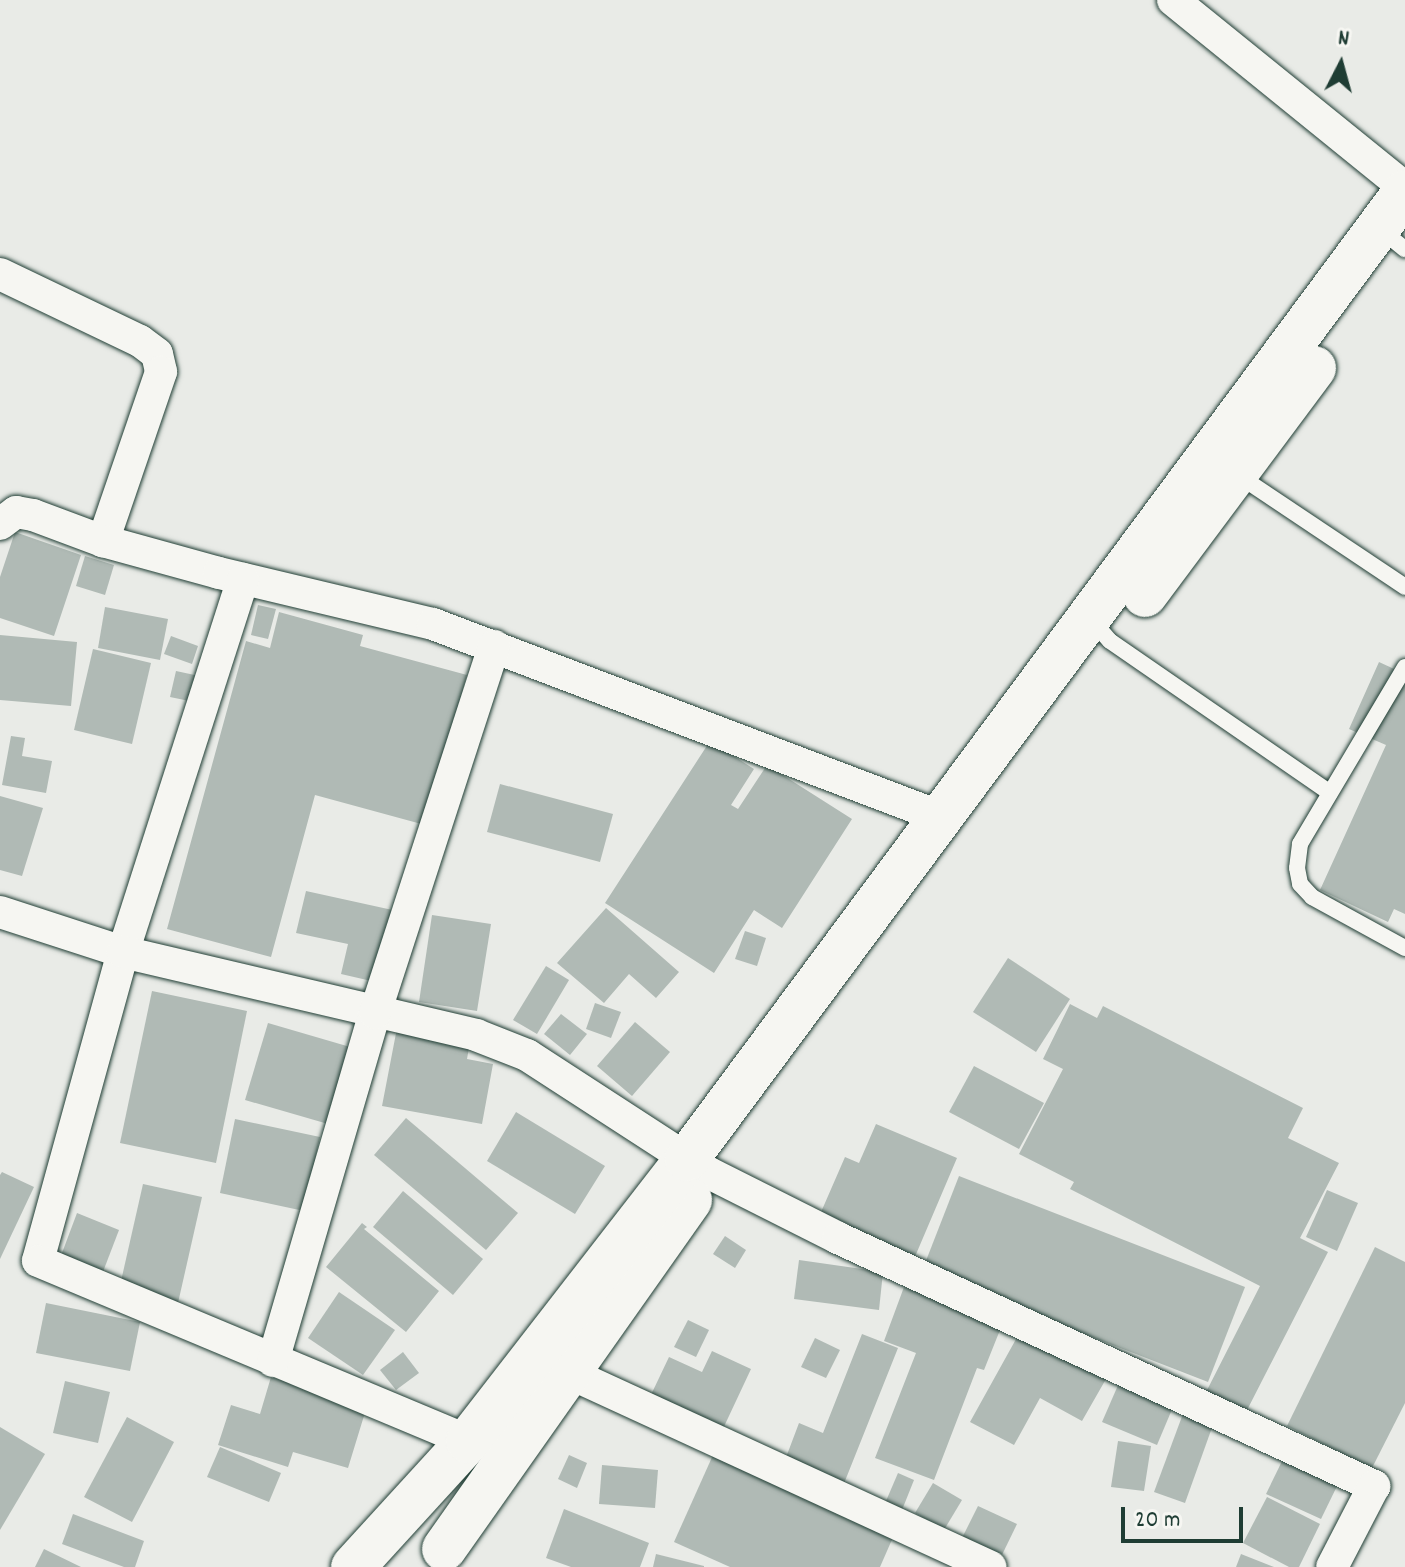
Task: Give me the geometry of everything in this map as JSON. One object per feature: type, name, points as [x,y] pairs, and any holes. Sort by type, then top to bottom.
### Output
[{"type":"main road","points":[[353,1567],[468,1441],[698,1166],[826,1024],[1100,629],[1223,465],[1398,242],[1405,190]]},
{"type":"main road","points":[[437,1558],[569,1373],[698,1166],[941,817],[1100,629]]},
{"type":"main road","points":[[412,1504],[432,1504],[447,1521],[437,1558]]},
{"type":"street","points":[[1173,0],[1405,190]]},
{"type":"street","points":[[0,274],[140,341],[157,354],[161,372],[103,541]]},
{"type":"street","points":[[0,524],[16,512],[103,541],[243,579],[433,624],[941,817]]},
{"type":"street","points":[[243,579],[123,952],[38,1261],[468,1441]]},
{"type":"street","points":[[273,1361],[375,1013],[494,646]]},
{"type":"street","points":[[0,912],[123,952],[476,1035],[527,1055],[698,1166],[853,1245],[1374,1486],[1332,1567]]},
{"type":"street","points":[[569,1373],[991,1567]]},
{"type":"lane","points":[[1223,465],[1405,587]]},
{"type":"lane","points":[[1100,629],[1330,793]]},
{"type":"lane","points":[[1405,667],[1300,844],[1297,868],[1300,884],[1312,897],[1405,948]]},
{"type":"building","points":[[15,532],[81,555],[54,636],[0,618],[0,577]]},
{"type":"building","points":[[85,556],[114,565],[105,595],[76,586]]},
{"type":"building","points":[[258,605],[276,609],[268,639],[251,635]]},
{"type":"building","points":[[105,607],[168,619],[160,660],[98,648]]},
{"type":"building","points":[[279,612],[363,635],[360,646],[467,675],[425,825],[315,795],[271,957],[167,929],[246,641],[270,648]]},
{"type":"building","points":[[0,635],[77,642],[71,706],[0,700]]},
{"type":"building","points":[[171,636],[198,646],[192,664],[164,654]]},
{"type":"building","points":[[93,649],[151,663],[132,744],[74,730]]},
{"type":"building","points":[[1379,662],[1405,674],[1405,914],[1394,909],[1388,922],[1320,890],[1386,745],[1349,729]]},
{"type":"building","points":[[176,671],[204,677],[199,703],[170,697]]},
{"type":"building","points":[[11,736],[25,738],[22,756],[52,761],[46,793],[2,785]]},
{"type":"building","points":[[710,741],[754,769],[731,805],[738,809],[767,765],[852,819],[782,928],[754,910],[714,973],[605,903]]},
{"type":"building","points":[[500,784],[613,814],[600,862],[487,832]]},
{"type":"building","points":[[0,796],[43,808],[22,876],[0,870]]},
{"type":"building","points":[[306,891],[397,911],[380,983],[341,974],[348,944],[296,933]]},
{"type":"building","points":[[606,908],[679,972],[656,998],[629,974],[604,1003],[557,963]]},
{"type":"building","points":[[432,915],[491,924],[477,1011],[419,1002]]},
{"type":"building","points":[[745,931],[766,938],[757,966],[735,959]]},
{"type":"building","points":[[1008,958],[1070,999],[1036,1052],[973,1012]]},
{"type":"building","points":[[546,966],[569,980],[537,1034],[513,1020]]},
{"type":"building","points":[[152,991],[247,1011],[216,1163],[120,1143]]},
{"type":"building","points":[[595,1003],[621,1012],[611,1038],[586,1029]]},
{"type":"building","points":[[1070,1004],[1097,1018],[1103,1006],[1303,1108],[1288,1138],[1339,1163],[1300,1238],[1328,1252],[1243,1418],[1203,1398],[1260,1286],[1070,1189],[1074,1182],[1019,1154],[1063,1069],[1043,1059]]},
{"type":"building","points":[[561,1014],[587,1034],[570,1055],[544,1034]]},
{"type":"building","points":[[635,1022],[670,1052],[632,1096],[597,1066]]},
{"type":"building","points":[[268,1023],[357,1049],[335,1126],[245,1100]]},
{"type":"building","points":[[397,1028],[470,1042],[467,1059],[493,1064],[482,1124],[382,1106]]},
{"type":"building","points":[[974,1066],[1044,1103],[1019,1149],[949,1112]]},
{"type":"building","points":[[516,1112],[605,1166],[575,1214],[487,1161]]},
{"type":"building","points":[[406,1118],[518,1213],[486,1250],[374,1155]]},
{"type":"building","points":[[235,1119],[320,1137],[304,1211],[220,1193]]},
{"type":"building","points":[[876,1124],[957,1158],[914,1259],[818,1219],[845,1157],[859,1163]]},
{"type":"building","points":[[2,1172],[34,1187],[0,1259],[0,1175]]},
{"type":"building","points":[[959,1176],[1245,1287],[1208,1382],[922,1271]]},
{"type":"building","points":[[143,1184],[202,1197],[178,1303],[119,1290]]},
{"type":"building","points":[[1327,1190],[1358,1203],[1337,1251],[1306,1237]]},
{"type":"building","points":[[403,1191],[483,1259],[453,1295],[373,1227]]},
{"type":"building","points":[[77,1213],[119,1230],[101,1277],[59,1261]]},
{"type":"building","points":[[362,1223],[367,1227],[364,1229],[439,1291],[406,1332],[326,1267]]},
{"type":"building","points":[[725,1236],[746,1250],[735,1268],[713,1254]]},
{"type":"building","points":[[1375,1247],[1405,1262],[1405,1403],[1372,1468],[1287,1426]]},
{"type":"building","points":[[799,1260],[883,1272],[879,1310],[794,1299]]},
{"type":"building","points":[[904,1287],[1002,1325],[984,1370],[977,1368],[934,1480],[875,1458],[916,1353],[884,1341]]},
{"type":"building","points":[[339,1292],[395,1330],[363,1375],[308,1338]]},
{"type":"building","points":[[46,1303],[140,1322],[130,1371],[36,1353]]},
{"type":"building","points":[[688,1320],[709,1330],[696,1357],[674,1347]]},
{"type":"building","points":[[1020,1332],[1106,1379],[1082,1421],[1040,1398],[1014,1445],[970,1422]]},
{"type":"building","points":[[862,1334],[898,1348],[841,1491],[782,1468],[799,1423],[823,1433]]},
{"type":"building","points":[[815,1338],[840,1350],[826,1378],[801,1367]]},
{"type":"building","points":[[712,1351],[751,1369],[721,1433],[649,1399],[669,1357],[702,1372]]},
{"type":"building","points":[[403,1352],[419,1373],[396,1390],[380,1370]]},
{"type":"building","points":[[271,1377],[367,1406],[348,1468],[293,1452],[288,1467],[218,1445],[231,1405],[260,1414]]},
{"type":"building","points":[[65,1381],[110,1392],[98,1443],[53,1433]]},
{"type":"building","points":[[1119,1383],[1173,1407],[1157,1445],[1102,1422]]},
{"type":"building","points":[[1184,1411],[1214,1422],[1185,1503],[1154,1492]]},
{"type":"building","points":[[127,1417],[174,1442],[132,1522],[84,1497]]},
{"type":"building","points":[[0,1427],[45,1454],[0,1530]]},
{"type":"building","points":[[1118,1441],[1151,1446],[1144,1491],[1111,1487]]},
{"type":"building","points":[[220,1447],[281,1473],[269,1502],[207,1477]]},
{"type":"building","points":[[569,1455],[587,1463],[577,1488],[558,1479]]},
{"type":"building","points":[[713,1455],[894,1535],[880,1567],[730,1567],[674,1542]]},
{"type":"building","points":[[1285,1455],[1340,1480],[1321,1519],[1266,1494]]},
{"type":"building","points":[[602,1465],[658,1470],[655,1508],[599,1504]]},
{"type":"building","points":[[898,1473],[914,1480],[900,1515],[883,1508]]},
{"type":"building","points":[[933,1483],[962,1500],[944,1530],[915,1513]]},
{"type":"building","points":[[1267,1497],[1320,1524],[1299,1567],[1289,1567],[1243,1543]]},
{"type":"building","points":[[978,1506],[1017,1524],[1000,1559],[960,1542]]},
{"type":"building","points":[[564,1509],[649,1543],[640,1567],[571,1567],[546,1558]]},
{"type":"building","points":[[73,1514],[144,1541],[135,1567],[124,1567],[62,1544]]},
{"type":"building","points":[[44,1549],[81,1567],[35,1567]]},
{"type":"building","points":[[656,1554],[704,1566],[704,1567],[653,1567]]},
{"type":"building","points":[[1241,1554],[1274,1567],[1236,1567]]}]
